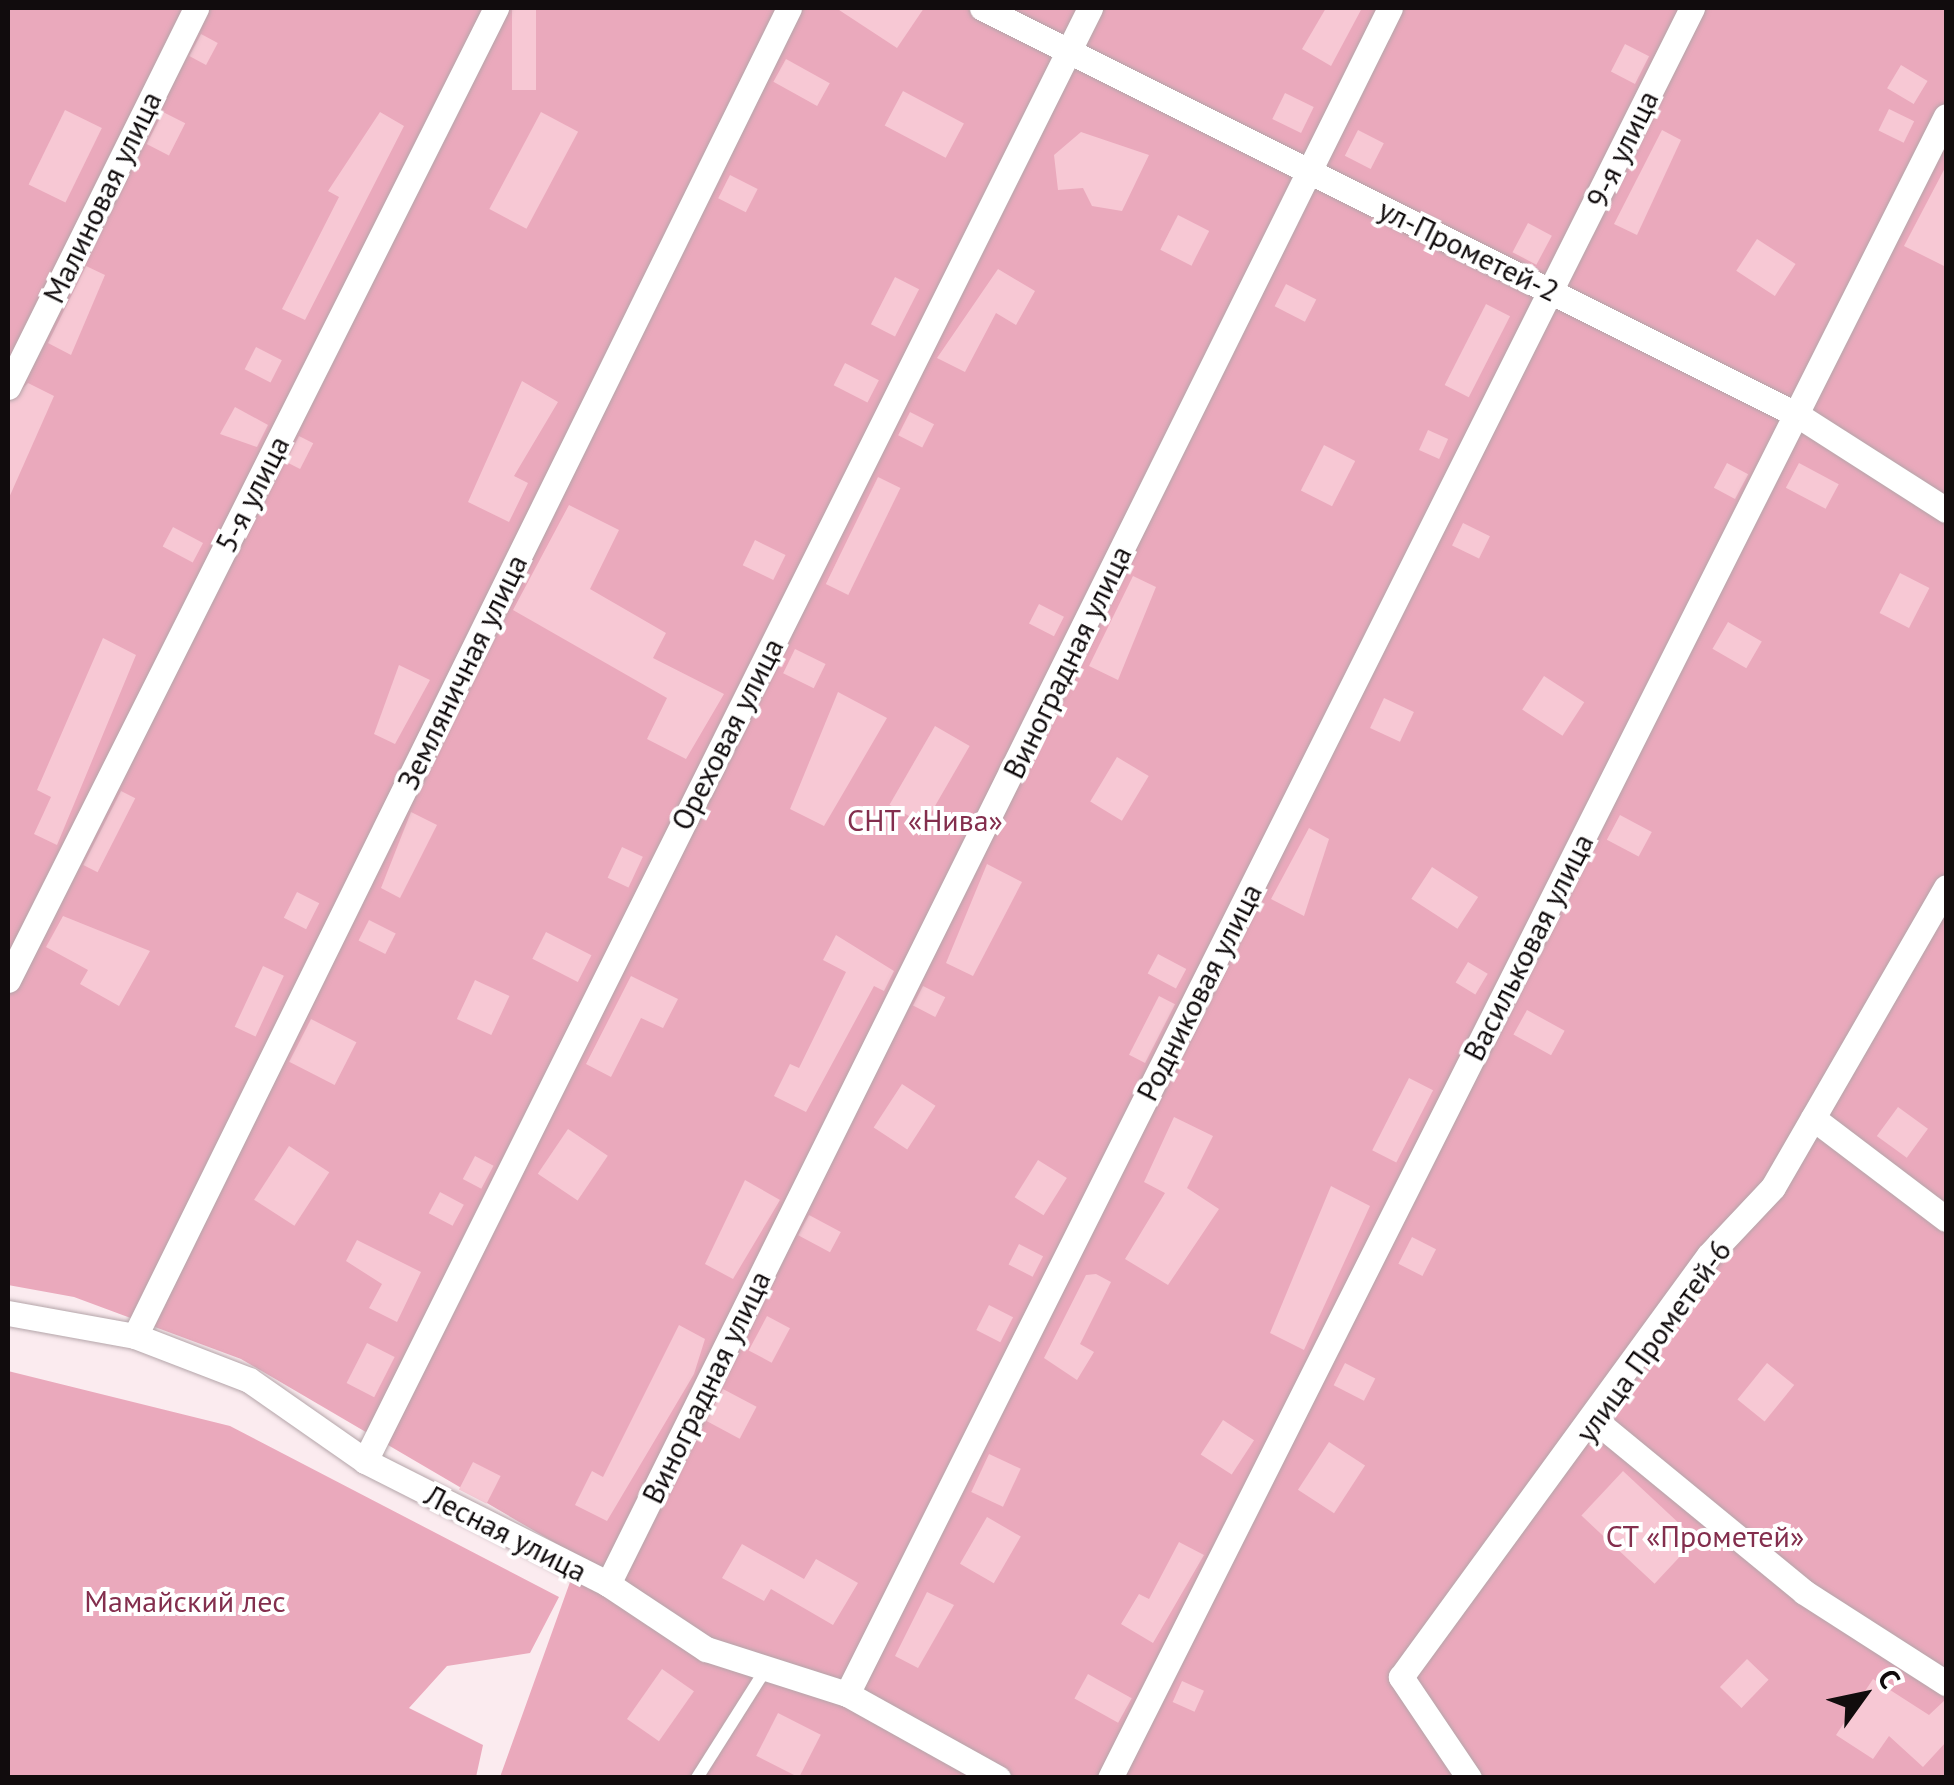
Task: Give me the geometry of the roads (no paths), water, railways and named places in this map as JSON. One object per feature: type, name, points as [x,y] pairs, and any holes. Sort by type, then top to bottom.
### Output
[{"type":"street","name":"Малиновая улица","points":[[8,387],[196,8]]},
{"type":"street","name":"5-я улица","points":[[8,980],[496,8]]},
{"type":"street","name":"Земляничная улица","points":[[136,1336],[790,8]]},
{"type":"street","name":"ул-Прометей-2","points":[[982,8],[1796,414],[1946,510]]},
{"type":"street","name":"Ореховая улица","points":[[364,1461],[1090,8]]},
{"type":"street","name":"Виноградная улица","points":[[608,1584],[1312,172],[1390,8]]},
{"type":"street","name":"9-я улица","points":[[1551,291],[1692,8]]},
{"type":"street","name":"Васильковая улица","points":[[1110,1778],[1946,116]]},
{"type":"street","name":"Родниковая улица","points":[[847,1694],[1551,291]]},
{"type":"street","name":"улица Прометей-6","points":[[1469,1778],[1401,1677],[1596,1421],[1709,1255],[1773,1188],[1946,887]]},
{"type":"street","points":[[1814,1118],[1946,1218]]},
{"type":"street","name":"Лесная улица","points":[[8,1313],[136,1336],[249,1380],[364,1461],[608,1584],[706,1650],[847,1694],[998,1778]]},
{"type":"street","points":[[1596,1421],[1804,1592],[1946,1682]]},
{"type":"lane","points":[[697,1778],[766,1669]]},
{"type":"park label","name":"СНТ «Нива»","points":[[925,820]]},
{"type":"park label","name":"СТ «Прометей»","points":[[1705,1536]]},
{"type":"park label","name":"Мамайский лес","points":[[185,1601]]}]
